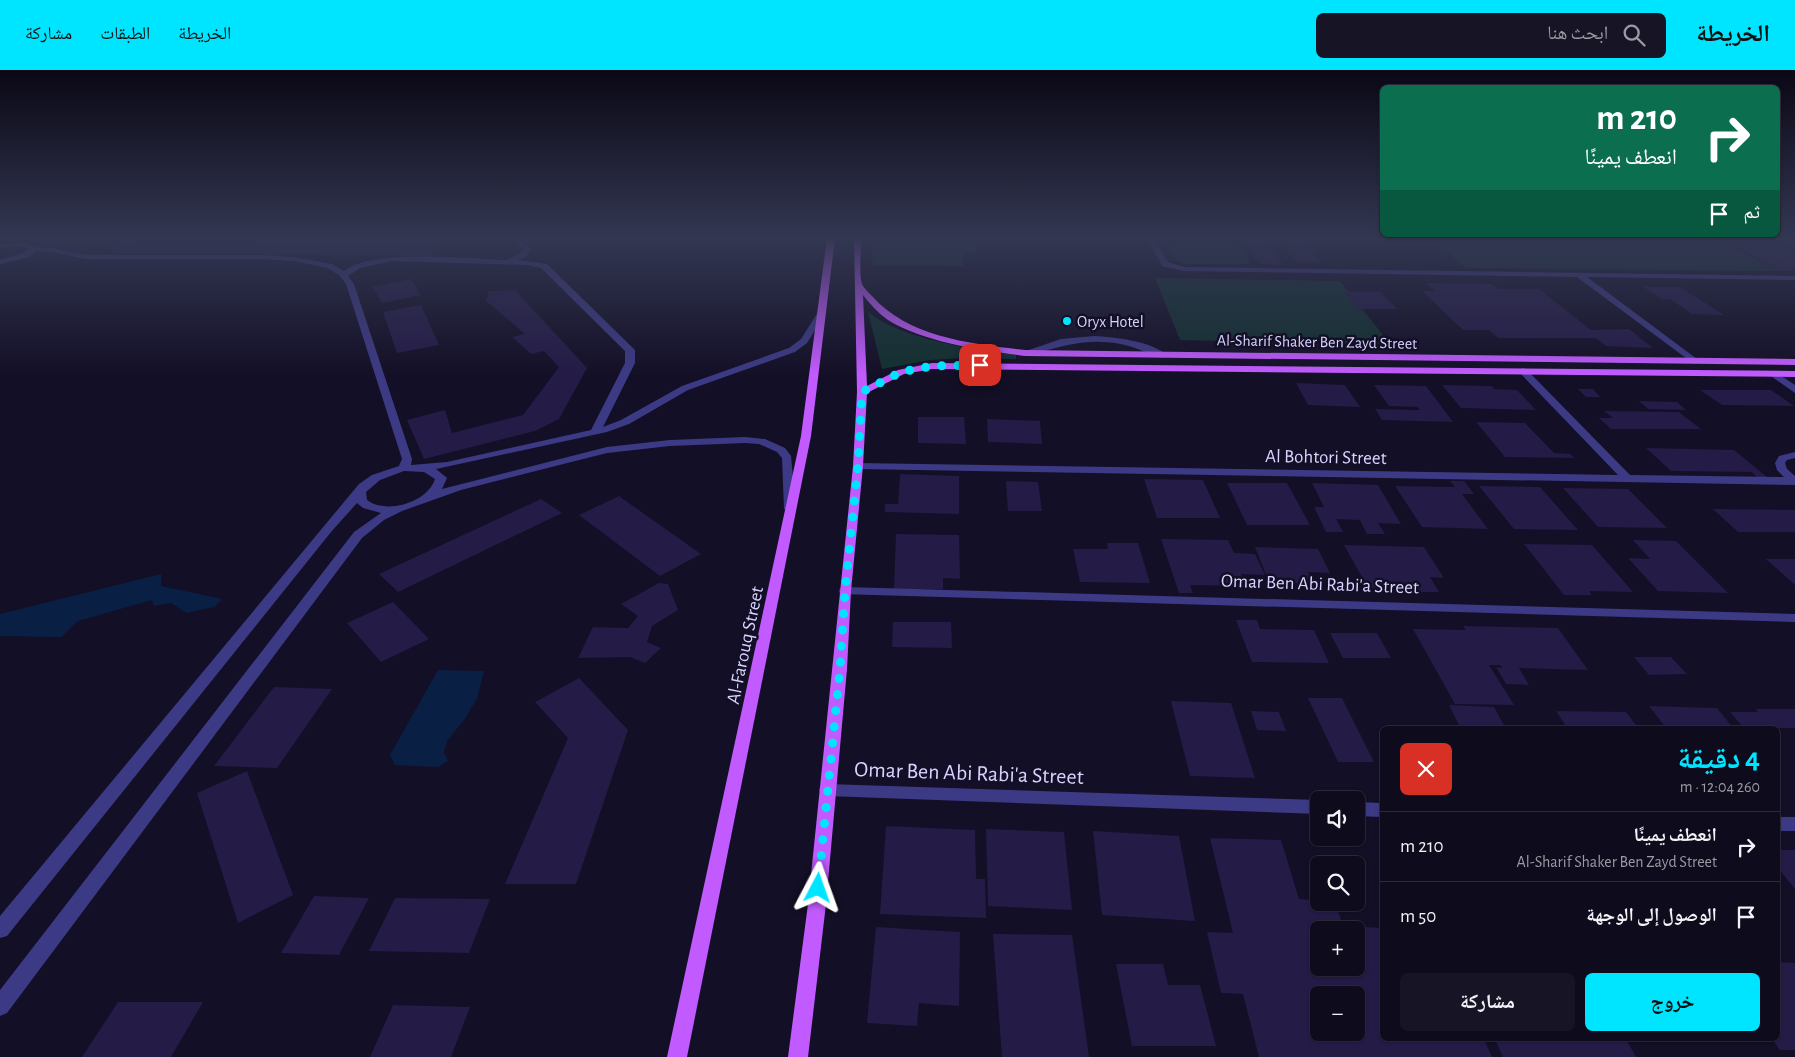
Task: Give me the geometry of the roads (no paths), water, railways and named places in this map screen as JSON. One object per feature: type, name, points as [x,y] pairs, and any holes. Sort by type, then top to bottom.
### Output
[{"type":"main road","name":"Al-Farouq Street","points":[[676,1057],[806,436],[825,284]]},
{"type":"main road","name":"Al-Sharif Shaker Ben Zayd Street","points":[[858,285],[881,311],[899,322],[929,333],[979,346],[1025,353],[1795,362]]},
{"type":"main road","points":[[798,1057],[815,923],[858,466],[862,392],[858,285]]},
{"type":"main road","points":[[1354,357],[1366,370]]},
{"type":"main road","name":"Al-Sharif Shaker Ben Zayd Street","points":[[862,392],[901,372],[932,366],[1795,374]]},
{"type":"street","points":[[350,284],[410,468]]},
{"type":"street","points":[[562,284],[630,350],[630,363],[595,432]]},
{"type":"street","points":[[1590,284],[1694,360]]},
{"type":"street","points":[[0,930],[327,529],[359,494],[362,488],[374,478],[410,468],[447,465],[595,432],[626,422],[685,388],[792,350],[804,342],[821,314]]},
{"type":"street","points":[[1025,353],[1060,341],[1101,338],[1133,343],[1162,354]]},
{"type":"street","points":[[1523,371],[1628,479]]},
{"type":"street","points":[[1774,374],[1795,390]]},
{"type":"street","points":[[0,1006],[358,535],[380,518],[399,508],[466,486],[607,450],[670,443],[745,440],[772,444],[781,450],[786,458],[790,512]]},
{"type":"street","points":[[1794,482],[1782,470],[1780,463],[1783,458],[1795,455]]},
{"type":"street","name":"Al Bohtori Street","points":[[858,466],[1794,482]]},
{"type":"street","points":[[410,468],[428,469],[436,473],[440,478],[440,485],[426,499]]},
{"type":"street","points":[[359,494],[360,500],[365,505],[373,508],[399,508]]},
{"type":"street","name":"Omar Ben Abi Rabi'a Street","points":[[845,591],[1789,618]]},
{"type":"street","points":[[1789,618],[1795,629]]},
{"type":"street","name":"Omar Ben Abi Rabi'a Street","points":[[827,790],[1310,807]]},
{"type":"street","points":[[1365,809],[1380,810]]},
{"type":"street","points":[[1780,824],[1795,824]]},
{"type":"water","points":[[161,574],[161,586],[222,599],[214,607],[186,613],[171,603],[154,606],[152,600],[78,621],[61,637],[0,636],[0,614]]},
{"type":"water","points":[[438,670],[484,671],[477,699],[464,720],[447,741],[444,752],[448,761],[438,767],[395,765],[390,755]]},
{"type":"place","name":"Oryx Hotel","points":[[1067,321]]}]
